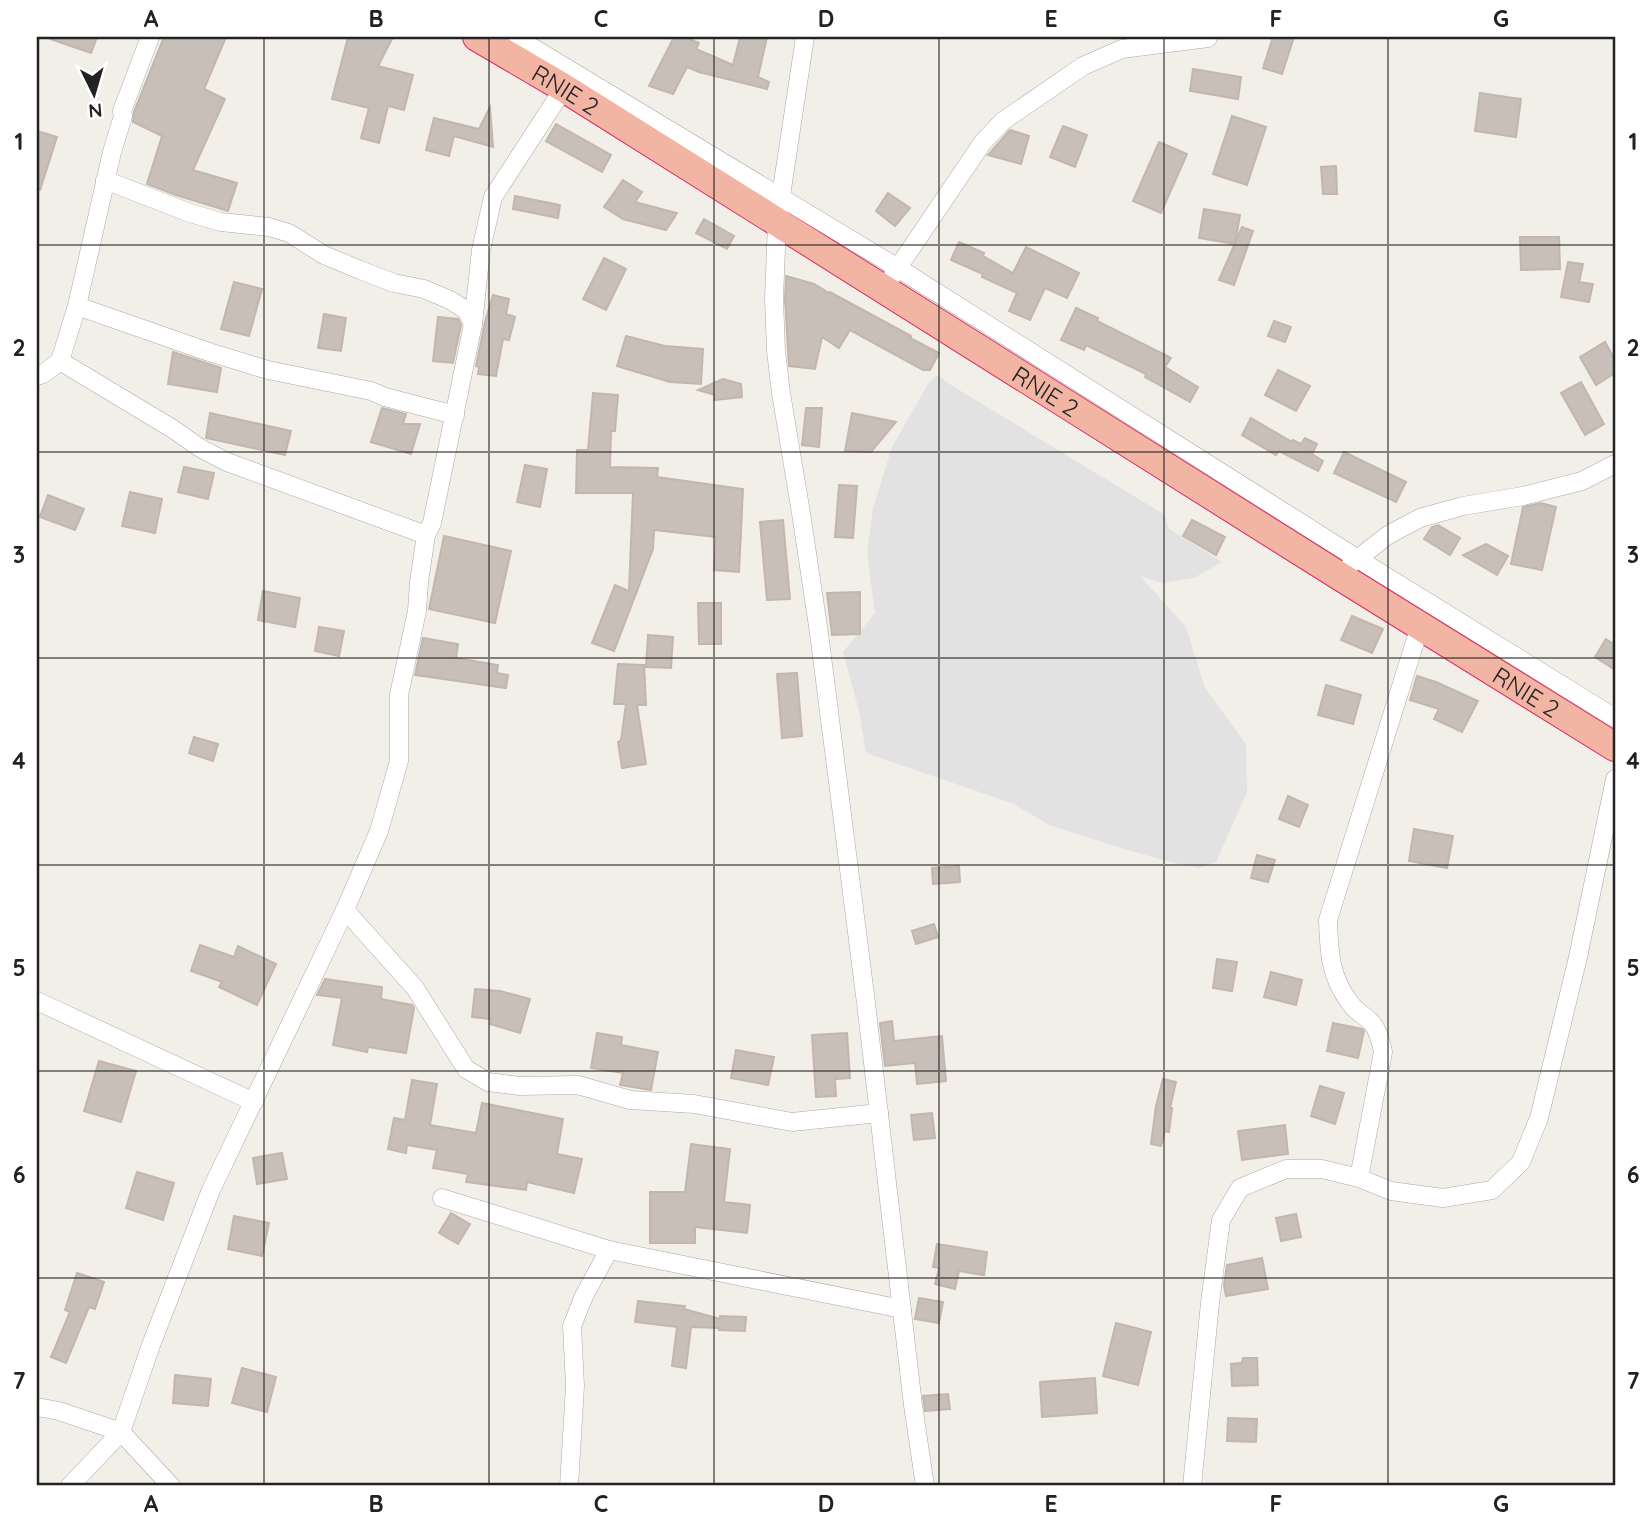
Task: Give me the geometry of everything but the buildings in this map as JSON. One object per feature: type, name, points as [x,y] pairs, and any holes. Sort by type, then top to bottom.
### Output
[{"type":"highway","name":"RNIE 2","points":[[477,37],[779,209],[890,278],[1348,567],[1420,626],[1615,747]]},
{"type":"street","points":[[37,376],[60,361],[77,306],[122,111],[150,37]]},
{"type":"street","points":[[515,37],[779,209]]},
{"type":"street","points":[[805,37],[779,209],[774,299],[776,351],[819,633],[925,1486]]},
{"type":"street","points":[[890,278],[983,142],[1003,121],[1083,66],[1122,49],[1208,38]]},
{"type":"street","points":[[70,1486],[121,1432],[150,1345],[211,1190],[345,910],[379,831],[399,761],[399,695],[416,611],[426,535],[432,523],[473,324],[481,250],[493,197],[564,88]]},
{"type":"street","points":[[105,180],[221,222],[269,227],[289,233],[324,255],[360,270],[394,283],[424,289],[450,300],[467,311],[473,324]]},
{"type":"street","points":[[77,306],[268,370],[371,391],[455,415]]},
{"type":"street","points":[[60,361],[227,462],[426,535]]},
{"type":"street","points":[[1615,464],[1582,481],[1523,496],[1463,506],[1420,518],[1388,535],[1348,567],[1615,718]]},
{"type":"street","points":[[1359,1178],[1383,1052],[1373,1024],[1351,1005],[1335,979],[1329,954],[1328,920],[1420,626]]},
{"type":"street","points":[[1192,1486],[1221,1220],[1240,1188],[1286,1169],[1322,1169],[1359,1178],[1391,1191],[1443,1198],[1492,1190],[1521,1162],[1539,1118],[1578,957],[1615,779]]},
{"type":"street","points":[[345,910],[415,988],[466,1069],[488,1082],[520,1086],[578,1085],[630,1101],[694,1104],[792,1122],[879,1113]]},
{"type":"street","points":[[37,1001],[254,1102]]},
{"type":"street","points":[[442,1198],[609,1251],[902,1309]]},
{"type":"street","points":[[569,1486],[575,1386],[572,1326],[584,1296],[609,1251]]},
{"type":"street","points":[[37,1407],[59,1411],[121,1432],[171,1486]]},
{"type":"shaded area","points":[[937,375],[1165,515],[1169,529],[1222,562],[1194,578],[1163,583],[1140,576],[1186,627],[1205,688],[1246,744],[1247,792],[1216,862],[1199,868],[1121,848],[1049,825],[1014,804],[866,753],[859,711],[843,652],[875,613],[867,553],[873,508],[892,447],[928,384]]}]
